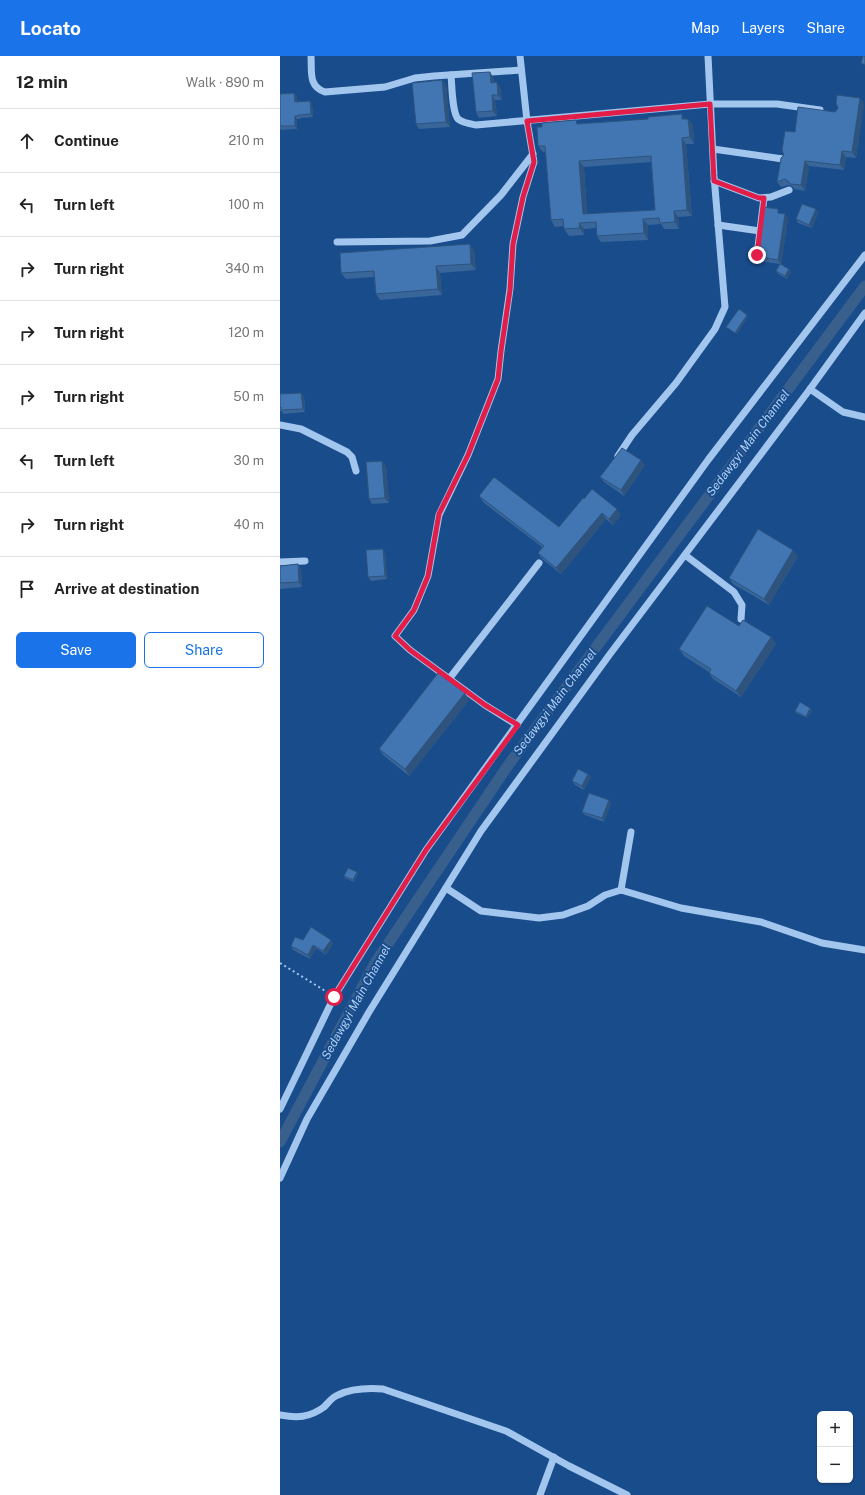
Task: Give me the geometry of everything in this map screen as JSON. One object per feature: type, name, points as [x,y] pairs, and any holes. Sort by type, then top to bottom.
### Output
[{"type":"street","points":[[311,56],[312,83],[317,89],[325,92],[385,87],[415,78],[522,70]]},
{"type":"street","points":[[518,725],[485,705],[410,650],[395,636],[414,610],[428,576],[439,514],[468,455],[498,379],[510,290],[513,244],[523,197],[534,162],[527,121],[520,56]]},
{"type":"street","points":[[614,461],[632,435],[676,383],[715,329],[722,318],[725,307],[714,181],[708,56]]},
{"type":"street","points":[[451,75],[454,111],[458,118],[465,123],[476,125],[710,104],[777,104],[829,112]]},
{"type":"street","points":[[713,149],[783,159]]},
{"type":"street","points":[[337,242],[430,241],[462,235],[501,195],[533,154]]},
{"type":"street","points":[[714,181],[759,198],[771,198],[789,190]]},
{"type":"street","points":[[757,255],[764,198]]},
{"type":"street","points":[[718,225],[760,231]]},
{"type":"street","points":[[280,1109],[334,997],[426,850],[518,725],[708,460],[865,254]]},
{"type":"street","points":[[280,1178],[308,1119],[354,1038],[481,831],[610,654],[810,389],[865,313]]},
{"type":"street","points":[[810,389],[843,412],[865,417]]},
{"type":"street","points":[[280,425],[301,429],[347,452],[352,458],[356,471]]},
{"type":"street","points":[[685,555],[734,592],[742,605],[741,619]]},
{"type":"street","points":[[280,562],[305,561]]},
{"type":"street","points":[[450,679],[539,563]]},
{"type":"street","points":[[621,890],[631,832]]},
{"type":"street","points":[[446,888],[481,911],[539,918],[564,915],[588,906],[605,895],[621,890],[681,908],[761,922],[822,943],[865,950]]},
{"type":"street","points":[[280,1415],[290,1417],[310,1416],[324,1407],[336,1395],[351,1390],[368,1388],[383,1389],[506,1431],[627,1495]]},
{"type":"street","points":[[540,1495],[554,1457]]},
{"type":"path","points":[[280,963],[334,997]]},
{"type":"building","points":[[863,56],[865,56],[865,65],[861,63]]},
{"type":"building","points":[[490,72],[491,83],[497,82],[498,95],[492,95],[493,111],[476,112],[472,73]]},
{"type":"building","points":[[442,80],[446,122],[416,124],[412,83]]},
{"type":"building","points":[[294,93],[295,102],[310,101],[311,114],[295,116],[295,126],[280,126],[280,94]]},
{"type":"building","points":[[837,95],[860,98],[852,152],[842,151],[840,165],[805,161],[801,185],[790,184],[785,179],[777,182],[781,158],[784,155],[782,150],[785,131],[795,132],[798,107],[835,112],[838,108],[836,103]]},
{"type":"building","points":[[682,114],[682,119],[688,119],[690,137],[682,138],[687,210],[674,211],[675,222],[660,223],[659,218],[643,219],[644,233],[597,236],[596,222],[579,223],[580,228],[564,229],[563,219],[551,220],[545,146],[538,146],[537,127],[542,127],[542,123],[576,120],[577,124],[648,119],[648,117]],"holes":[[[651,156],[655,210],[583,214],[579,161]]]},
{"type":"building","points":[[802,204],[816,209],[809,225],[796,219]]},
{"type":"building","points":[[764,207],[778,209],[778,213],[785,214],[778,260],[756,256],[759,251]]},
{"type":"building","points":[[470,244],[471,264],[436,266],[438,289],[376,294],[374,271],[341,273],[340,253]]},
{"type":"building","points":[[780,264],[789,269],[785,276],[776,271]]},
{"type":"building","points":[[739,309],[747,315],[735,333],[726,327]]},
{"type":"building","points":[[301,393],[303,409],[281,410],[280,394]]},
{"type":"building","points":[[622,448],[641,460],[621,490],[600,477]]},
{"type":"building","points":[[382,461],[385,498],[369,499],[366,462]]},
{"type":"building","points":[[494,477],[559,527],[592,489],[617,509],[609,519],[602,513],[556,568],[538,553],[544,546],[479,496]]},
{"type":"building","points":[[758,529],[793,550],[764,599],[729,578]]},
{"type":"building","points":[[383,549],[385,576],[368,577],[366,550]]},
{"type":"building","points":[[298,564],[299,582],[280,583],[280,566]]},
{"type":"building","points":[[707,606],[739,626],[743,620],[771,637],[736,691],[709,673],[711,669],[679,649]]},
{"type":"building","points":[[438,673],[465,693],[405,769],[379,749]]},
{"type":"building","points":[[800,702],[810,708],[806,717],[795,711]]},
{"type":"building","points":[[578,769],[588,774],[582,786],[572,781]]},
{"type":"building","points":[[589,793],[609,800],[602,818],[582,812]]},
{"type":"building","points":[[348,868],[357,872],[353,880],[344,876]]},
{"type":"building","points":[[311,927],[331,940],[323,951],[313,945],[308,955],[291,946],[295,937],[303,940]]},
{"type":"waterway","name":"Sedawgyi Main Channel","points":[[280,1142],[375,963],[509,764],[865,286]]},
{"type":"route","points":[[334,997],[426,850],[518,725],[485,705],[410,650],[395,636],[414,610],[428,576],[439,514],[468,455],[498,379],[510,290],[513,244],[523,197],[534,162],[527,121],[710,104],[714,181],[759,198],[764,198],[757,255]]}]
